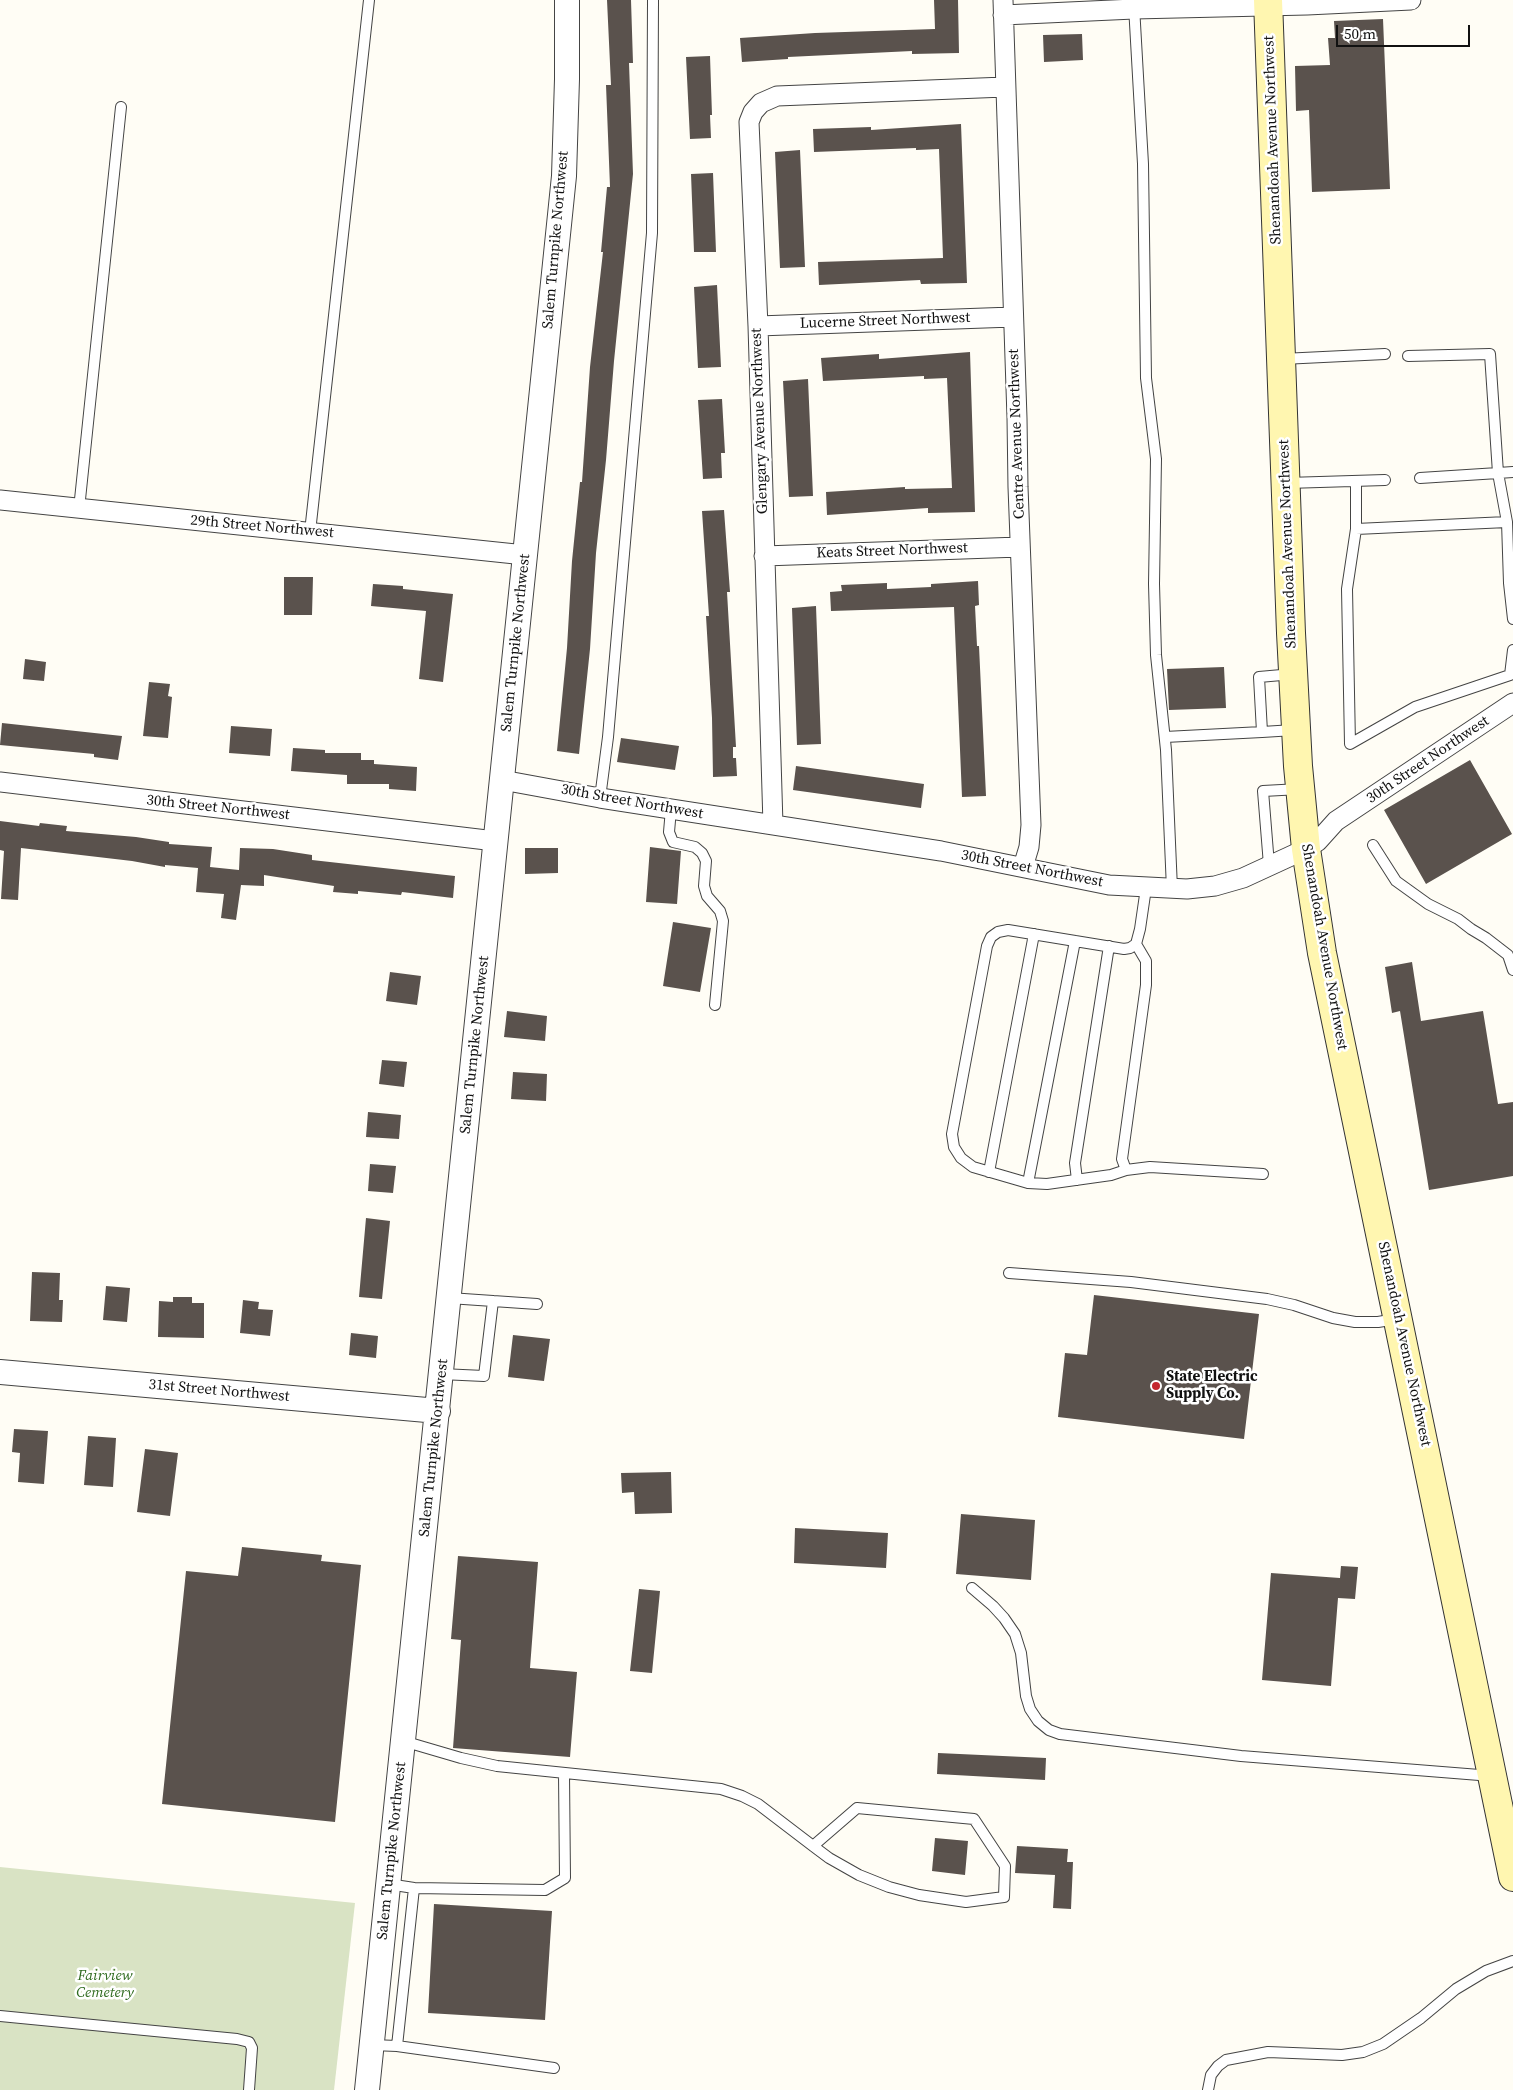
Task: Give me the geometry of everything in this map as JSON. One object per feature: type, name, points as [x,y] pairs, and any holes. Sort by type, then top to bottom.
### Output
[{"type":"main road","name":"Shenandoah Avenue Northwest","points":[[1268,3],[1293,674],[1300,789],[1306,849],[1322,954],[1399,1318],[1513,1878]]},
{"type":"street","name":"Salem Turnpike Northwest","points":[[367,2090],[564,176],[567,0]]},
{"type":"street","points":[[1003,7],[1411,0]]},
{"type":"street","name":"Centre Avenue Northwest","points":[[1003,7],[1031,825],[1029,846],[1023,867]]},
{"type":"street","name":"Glengary Avenue Northwest","points":[[773,825],[758,326],[749,122],[753,112],[761,103],[770,98],[1005,87]]},
{"type":"street","name":"Lucerne Street Northwest","points":[[758,326],[1013,317]]},
{"type":"street","name":"29th Street Northwest","points":[[0,500],[525,555]]},
{"type":"street","name":"Keats Street Northwest","points":[[764,556],[1020,546]]},
{"type":"street","name":"30th Street Northwest","points":[[502,780],[600,798],[941,851],[1109,885],[1172,889],[1215,886],[1243,878],[1306,849],[1318,841],[1336,821],[1513,703]]},
{"type":"street","name":"30th Street Northwest","points":[[0,782],[495,841]]},
{"type":"street","name":"31st Street Northwest","points":[[0,1372],[438,1411]]},
{"type":"lane","points":[[310,532],[369,0]]},
{"type":"lane","points":[[600,798],[608,737],[652,233],[653,0]]},
{"type":"lane","points":[[1134,4],[1143,164],[1146,378],[1156,468],[1154,584],[1156,655],[1164,737],[1172,889]]},
{"type":"lane","points":[[79,509],[121,106]]},
{"type":"lane","points":[[1281,359],[1385,354]]},
{"type":"lane","points":[[1408,356],[1490,354],[1498,473],[1507,522],[1513,619]]},
{"type":"lane","points":[[1420,478],[1513,472]]},
{"type":"lane","points":[[1286,484],[1385,480]]},
{"type":"lane","points":[[1356,481],[1356,529],[1347,589],[1350,744],[1415,707],[1510,675],[1513,650]]},
{"type":"lane","points":[[1356,529],[1507,522]]},
{"type":"lane","points":[[1262,732],[1259,677],[1293,674]]},
{"type":"lane","points":[[1164,737],[1296,730]]},
{"type":"lane","points":[[1269,865],[1263,791],[1300,789]]},
{"type":"lane","points":[[672,809],[669,832],[672,842],[695,847],[702,853],[706,861],[704,886],[707,896],[720,911],[723,921],[715,1005]]},
{"type":"lane","points":[[1373,845],[1396,881],[1428,904],[1458,919],[1510,955],[1513,970]]},
{"type":"lane","points":[[1146,888],[1140,929],[1136,944],[1130,948],[1124,949],[1008,930],[998,932],[992,937],[987,946],[952,1134],[954,1147],[961,1158],[973,1167],[1028,1183],[1047,1184],[1111,1175],[1126,1170],[1150,1167],[1263,1174]]},
{"type":"lane","points":[[990,1172],[1034,934]]},
{"type":"lane","points":[[1028,1183],[1075,941]]},
{"type":"lane","points":[[1126,1170],[1122,1159],[1146,985],[1146,961],[1136,944]]},
{"type":"lane","points":[[1077,1180],[1075,1163],[1109,946]]},
{"type":"lane","points":[[1009,1274],[1131,1282],[1267,1300],[1294,1304],[1334,1318],[1355,1322],[1378,1322],[1399,1318]]},
{"type":"lane","points":[[449,1298],[536,1304]]},
{"type":"lane","points":[[442,1374],[484,1376],[492,1301]]},
{"type":"lane","points":[[972,1588],[993,1606],[1015,1634],[1021,1653],[1026,1696],[1030,1709],[1038,1721],[1049,1730],[1060,1734],[1241,1756],[1493,1776]]},
{"type":"lane","points":[[403,1741],[461,1758],[497,1766],[721,1789],[758,1804],[813,1846],[829,1858],[859,1875],[889,1887],[919,1895],[966,1902],[1004,1897],[1005,1866],[974,1819],[857,1808],[813,1846]]},
{"type":"lane","points":[[388,1884],[414,1888],[544,1890],[565,1878],[564,1774]]},
{"type":"lane","points":[[397,2046],[414,1888]]},
{"type":"lane","points":[[1208,2090],[1211,2075],[1226,2060],[1268,2052],[1342,2055],[1363,2052],[1383,2044],[1421,2018],[1456,1989],[1486,1971],[1513,1961]]},
{"type":"lane","points":[[0,2016],[237,2039],[249,2042],[252,2048],[249,2090]]},
{"type":"lane","points":[[372,2045],[397,2046],[554,2068]]},
{"type":"green space","name":"Fairview Cemetery","points":[[0,1867],[355,1903],[334,2090],[0,2090]]},
{"type":"building","points":[[607,0],[631,0],[633,63],[629,63],[633,174],[596,553],[590,649],[579,754],[557,751],[567,648],[572,561],[580,482],[582,482],[590,367],[603,252],[601,252],[607,187],[610,187],[606,85],[611,85]]},
{"type":"building","points":[[934,0],[958,0],[959,53],[912,54],[912,51],[788,57],[788,59],[742,62],[740,38],[815,33],[935,29]]},
{"type":"building","points":[[1383,19],[1390,189],[1312,192],[1309,110],[1296,111],[1295,66],[1330,65],[1328,38],[1335,38],[1334,21]]},
{"type":"building","points":[[1082,34],[1083,60],[1044,62],[1043,35]]},
{"type":"building","points":[[710,56],[711,138],[690,139],[686,57]]},
{"type":"building","points":[[961,124],[967,283],[921,284],[920,280],[819,285],[818,262],[943,258],[939,149],[916,150],[916,148],[814,152],[813,129],[871,127],[871,130]]},
{"type":"building","points":[[800,150],[805,267],[780,268],[775,152]]},
{"type":"building","points":[[713,173],[716,252],[694,252],[691,174]]},
{"type":"building","points":[[717,285],[721,367],[698,368],[694,287]]},
{"type":"building","points":[[970,352],[975,512],[928,513],[928,508],[827,515],[826,492],[905,487],[905,489],[952,488],[947,378],[924,379],[924,376],[823,381],[821,358],[879,354],[879,359]]},
{"type":"building","points":[[808,379],[813,496],[789,497],[783,381]]},
{"type":"building","points":[[722,399],[725,453],[721,453],[722,478],[703,479],[698,400]]},
{"type":"building","points":[[724,510],[730,592],[727,592],[736,747],[733,747],[733,758],[736,758],[737,776],[713,777],[712,718],[706,616],[709,616],[702,511]]},
{"type":"building","points":[[284,577],[313,577],[312,615],[284,615]]},
{"type":"building","points":[[978,581],[979,605],[975,606],[977,646],[979,646],[986,796],[962,797],[954,607],[831,611],[830,592],[842,591],[841,585],[887,583],[887,589],[931,587],[931,584]]},
{"type":"building","points":[[373,584],[403,586],[403,589],[453,594],[443,682],[419,679],[426,611],[371,606]]},
{"type":"building","points":[[816,606],[821,744],[797,745],[792,608]]},
{"type":"building","points":[[25,659],[46,662],[44,681],[23,679]]},
{"type":"building","points":[[1224,667],[1226,708],[1169,710],[1167,669]]},
{"type":"building","points":[[149,682],[170,684],[168,696],[172,697],[168,738],[143,736]]},
{"type":"building","points":[[2,723],[122,736],[118,760],[94,757],[94,754],[0,745]]},
{"type":"building","points":[[231,726],[272,729],[270,756],[229,753]]},
{"type":"building","points":[[621,738],[679,746],[675,770],[617,762]]},
{"type":"building","points":[[293,748],[325,750],[325,753],[361,753],[361,760],[374,760],[374,764],[417,767],[416,791],[389,789],[389,784],[347,784],[347,775],[291,771]]},
{"type":"building","points":[[1470,760],[1512,834],[1426,884],[1384,810]]},
{"type":"building","points":[[796,766],[924,784],[921,808],[793,790]]},
{"type":"building","points":[[0,821],[39,826],[40,823],[67,826],[66,831],[136,837],[169,842],[169,844],[212,847],[210,867],[239,870],[240,848],[273,849],[312,855],[312,860],[455,876],[453,898],[402,892],[401,895],[358,891],[358,894],[333,892],[334,886],[264,875],[264,886],[241,885],[236,920],[221,918],[224,894],[196,892],[198,868],[165,865],[165,867],[132,861],[21,848],[18,900],[1,899],[4,851],[0,850]]},
{"type":"building","points":[[650,847],[681,851],[677,904],[646,902]]},
{"type":"building","points":[[525,848],[558,848],[558,873],[525,874]]},
{"type":"building","points":[[673,922],[711,928],[700,992],[663,986]]},
{"type":"building","points":[[1412,962],[1421,1021],[1483,1011],[1498,1104],[1513,1102],[1513,1176],[1429,1190],[1400,1011],[1392,1013],[1385,967]]},
{"type":"building","points":[[390,972],[421,976],[417,1005],[386,1001]]},
{"type":"building","points":[[507,1011],[547,1016],[545,1041],[504,1037]]},
{"type":"building","points":[[382,1060],[407,1062],[404,1087],[379,1084]]},
{"type":"building","points":[[513,1072],[547,1074],[546,1101],[511,1099]]},
{"type":"building","points":[[368,1112],[401,1115],[399,1139],[366,1137]]},
{"type":"building","points":[[370,1164],[396,1166],[393,1193],[368,1191]]},
{"type":"building","points":[[366,1218],[390,1221],[382,1299],[359,1297]]},
{"type":"building","points":[[32,1272],[60,1273],[59,1300],[63,1300],[62,1322],[30,1321]]},
{"type":"building","points":[[106,1286],[130,1288],[127,1322],[103,1320]]},
{"type":"building","name":"State Electric Supply Co.","points":[[1094,1295],[1259,1314],[1244,1439],[1058,1417],[1065,1353],[1087,1355]]},
{"type":"building","points":[[173,1297],[192,1297],[192,1303],[204,1303],[204,1338],[158,1337],[159,1301],[173,1302]]},
{"type":"building","points":[[243,1300],[259,1302],[258,1309],[273,1310],[270,1336],[240,1333]]},
{"type":"building","points":[[351,1333],[378,1336],[376,1358],[349,1355]]},
{"type":"building","points":[[513,1335],[550,1339],[544,1381],[508,1377]]},
{"type":"building","points":[[14,1429],[48,1431],[44,1484],[18,1482],[20,1453],[12,1452]]},
{"type":"building","points":[[88,1436],[116,1438],[113,1487],[84,1485]]},
{"type":"building","points":[[145,1449],[178,1453],[170,1516],[137,1512]]},
{"type":"building","points":[[671,1472],[672,1513],[635,1514],[634,1492],[622,1493],[621,1473]]},
{"type":"building","points":[[961,1514],[1035,1520],[1031,1580],[956,1574]]},
{"type":"building","points":[[795,1528],[888,1533],[886,1568],[794,1563]]},
{"type":"building","points":[[242,1547],[322,1555],[321,1561],[361,1565],[335,1822],[162,1804],[186,1571],[238,1576]]},
{"type":"building","points":[[458,1556],[538,1562],[530,1668],[577,1672],[570,1757],[453,1748],[461,1640],[451,1639]]},
{"type":"building","points":[[1341,1566],[1358,1567],[1355,1599],[1338,1598],[1331,1686],[1262,1680],[1271,1573],[1340,1578]]},
{"type":"building","points":[[639,1589],[660,1591],[652,1673],[630,1671]]},
{"type":"building","points":[[938,1753],[1046,1758],[1045,1780],[937,1774]]},
{"type":"building","points":[[935,1838],[968,1841],[965,1875],[932,1871]]},
{"type":"building","points":[[1017,1846],[1068,1849],[1067,1862],[1073,1862],[1071,1909],[1053,1908],[1055,1875],[1015,1873]]},
{"type":"building","points":[[434,1904],[552,1911],[545,2020],[428,2013]]},
{"type":"place","name":"State Electric Supply Co.","points":[[1156,1386]]}]
